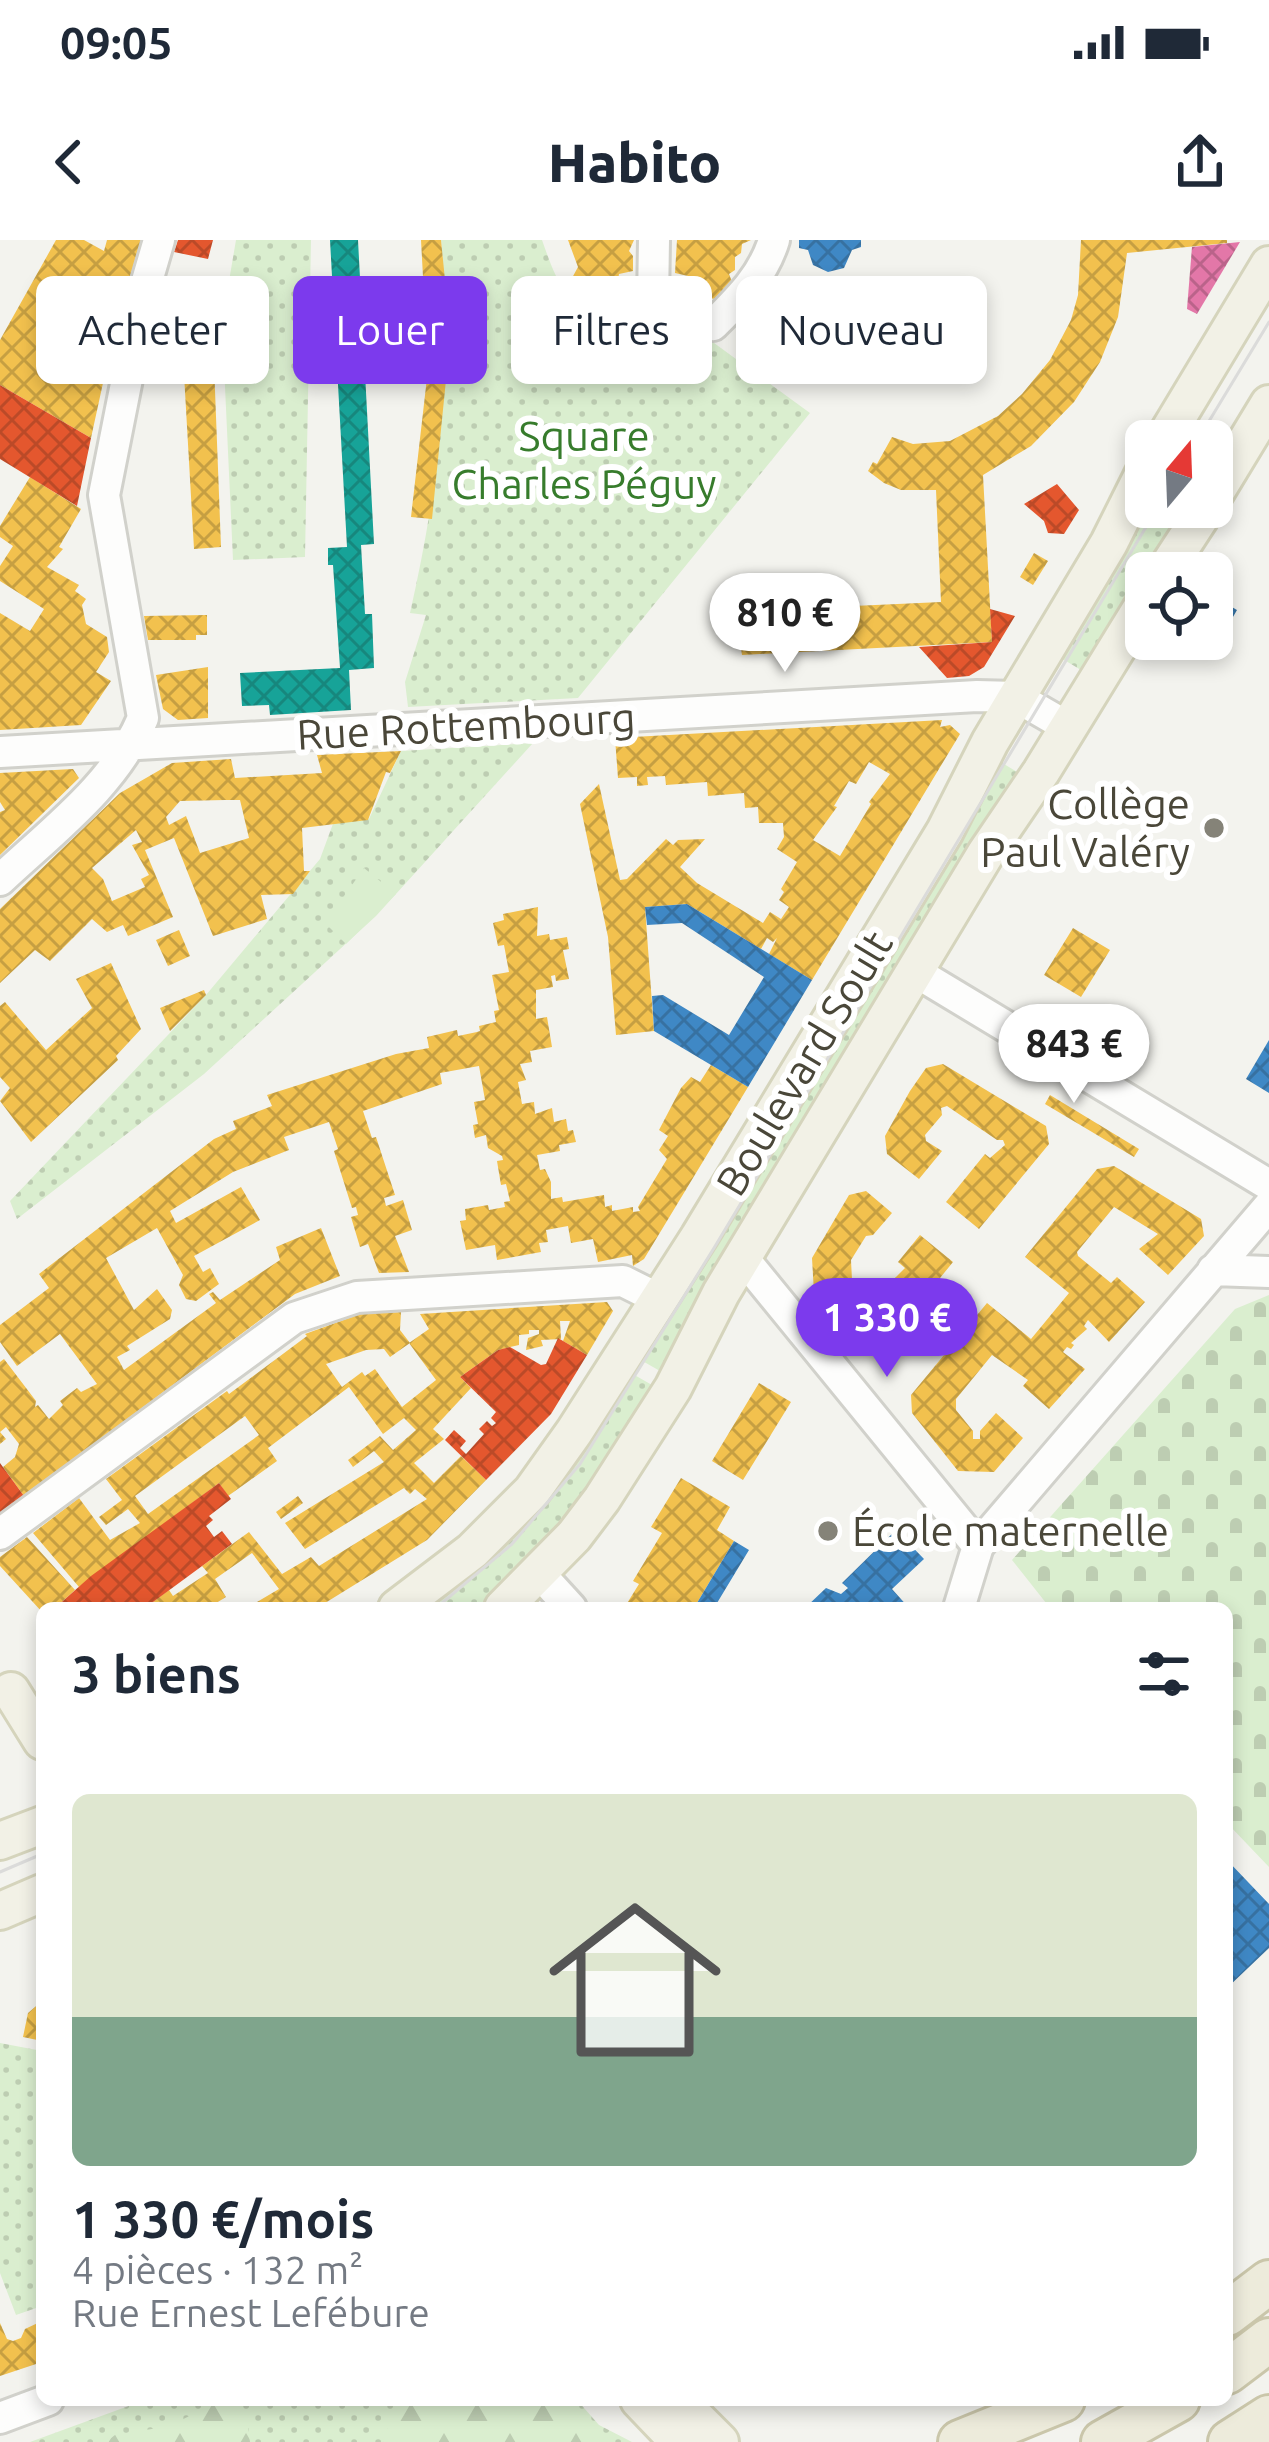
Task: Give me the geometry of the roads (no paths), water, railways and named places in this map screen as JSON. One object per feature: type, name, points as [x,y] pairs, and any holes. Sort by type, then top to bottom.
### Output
[{"type":"highway","points":[[1233,2309],[1269,2282]]},
{"type":"highway","points":[[1233,2367],[1269,2340]]},
{"type":"highway","points":[[961,2442],[1048,2406]]},
{"type":"highway","points":[[1103,2442],[1167,2406]]},
{"type":"highway","points":[[1230,2442],[1269,2417]]},
{"type":"main road","points":[[1176,420],[1269,265]]},
{"type":"main road","points":[[1233,463],[1269,404]]},
{"type":"main road","name":"Boulevard Soult","points":[[406,1602],[472,1551],[532,1491],[659,1299],[945,831],[1016,697],[1125,511]]},
{"type":"main road","name":"Boulevard Soult","points":[[508,1602],[602,1499],[673,1388],[743,1258],[914,971],[1125,635]]},
{"type":"main road","points":[[5,1684],[36,1711]]},
{"type":"main road","points":[[5,1684],[36,1732]]},
{"type":"main road","points":[[0,1841],[36,1827]]},
{"type":"main road","points":[[0,1911],[36,1896]]},
{"type":"main road","points":[[645,2406],[680,2442]]},
{"type":"main road","points":[[685,2406],[720,2442]]},
{"type":"street","points":[[0,880],[101,786],[132,744],[143,718],[104,495],[159,240]]},
{"type":"street","points":[[655,240],[653,302],[713,325],[751,286],[774,240]]},
{"type":"street","points":[[1016,697],[1068,727]]},
{"type":"street","name":"Rue Rottembourg","points":[[0,752],[1016,697]]},
{"type":"street","points":[[914,971],[1269,1185]]},
{"type":"street","points":[[962,1602],[978,1546],[1269,1206]]},
{"type":"street","points":[[743,1258],[978,1546]]},
{"type":"street","points":[[1213,1270],[1269,1272]]},
{"type":"street","points":[[0,1534],[294,1318],[357,1297],[623,1281],[659,1299]]},
{"type":"street","points":[[539,1573],[566,1602]]},
{"type":"street","points":[[0,2418],[36,2404]]},
{"type":"tram line","points":[[1210,420],[1269,322]]},
{"type":"tram line","points":[[443,1602],[512,1544],[580,1464],[1145,528]]},
{"type":"tram line","points":[[0,1872],[36,1857]]},
{"type":"place","name":"Collège Paul Valéry","points":[[1214,828]]},
{"type":"place","name":"École maternelle","points":[[828,1531]]},
{"type":"park label","name":"Square Charles Péguy","points":[[584,460]]}]
